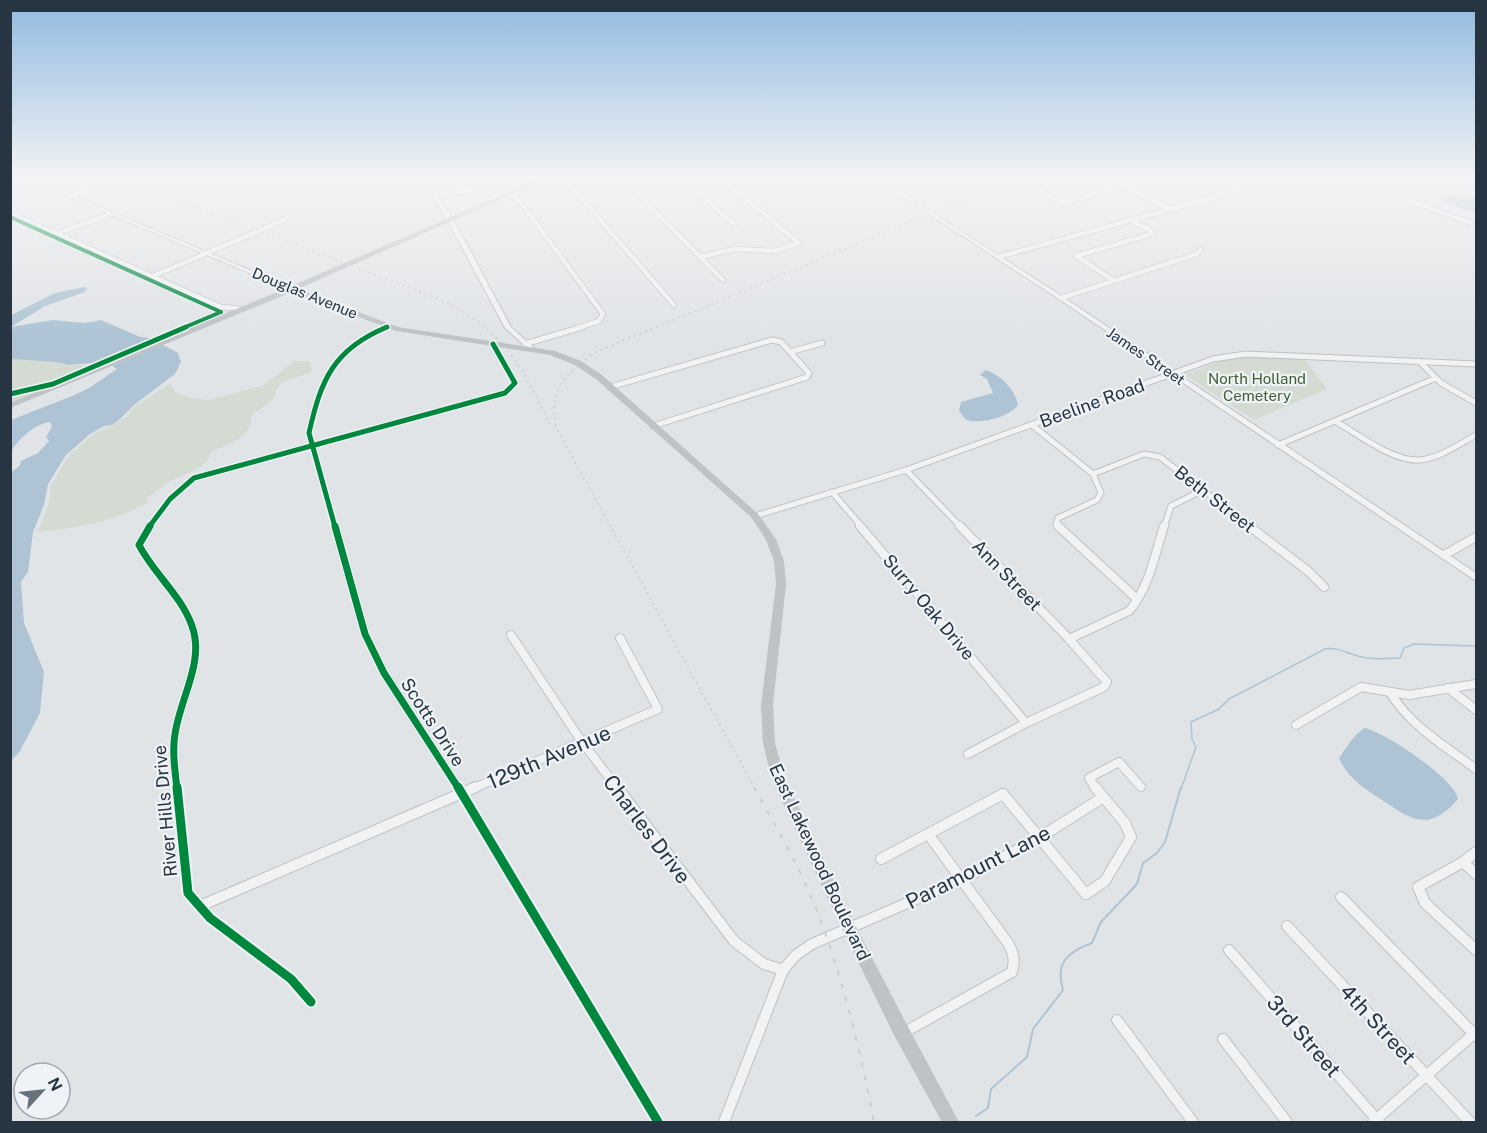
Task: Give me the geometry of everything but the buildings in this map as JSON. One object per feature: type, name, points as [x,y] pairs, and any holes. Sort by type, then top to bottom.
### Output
[{"type":"main road","points":[[10,413],[425,230]]},
{"type":"main road","name":"Douglas Avenue","points":[[292,289],[387,327],[494,344]]},
{"type":"main road","points":[[187,334],[222,317],[236,313]]},
{"type":"main road","name":"East Lakewood Boulevard","points":[[494,344],[528,347],[578,363],[610,387],[755,516],[776,550],[781,584],[767,705],[772,758],[791,807],[849,928],[902,1033],[951,1122]]},
{"type":"main road","points":[[10,406],[54,392]]},
{"type":"street","points":[[47,230],[221,307],[244,309]]},
{"type":"street","points":[[56,234],[67,230]]},
{"type":"street","name":"Douglas Avenue","points":[[153,230],[292,289]]},
{"type":"street","points":[[153,276],[261,230]]},
{"type":"street","points":[[456,230],[508,328],[528,347],[599,321],[603,314],[541,230]]},
{"type":"street","points":[[609,230],[674,305]]},
{"type":"street","points":[[673,230],[723,280]]},
{"type":"street","points":[[700,257],[734,249],[774,251],[800,243],[784,230]]},
{"type":"street","name":"James Street","points":[[956,230],[1476,577]]},
{"type":"street","points":[[998,257],[1095,230]]},
{"type":"street","points":[[1113,280],[1076,256],[1152,234],[1146,230]]},
{"type":"street","points":[[1061,298],[1197,254],[1201,250]]},
{"type":"street","points":[[221,307],[225,312],[222,317]]},
{"type":"street","name":"Scotts Drive","points":[[387,327],[348,349],[335,362],[311,420],[309,433],[365,634],[389,681],[462,794],[658,1122]]},
{"type":"street","points":[[508,328],[508,334],[514,346]]},
{"type":"street","points":[[543,351],[548,339]]},
{"type":"street","points":[[610,387],[776,340],[809,373],[807,377],[653,426]]},
{"type":"street","points":[[790,352],[822,343]]},
{"type":"street","name":"River Hills Drive","points":[[311,1002],[291,979],[234,939],[188,893],[173,749],[174,730],[196,662],[194,636],[185,609],[147,559],[140,545],[152,524],[187,482],[505,393],[515,383],[494,344]]},
{"type":"street","name":"Beeline Road","points":[[755,516],[906,470],[1213,359],[1246,354],[1476,364]]},
{"type":"street","points":[[1419,361],[1436,378],[1476,403]]},
{"type":"street","points":[[1278,445],[1436,378]]},
{"type":"street","points":[[1335,421],[1393,453],[1415,460],[1431,457],[1476,435]]},
{"type":"street","points":[[1032,425],[1093,474],[1099,484],[1100,496],[1097,500],[1058,518],[1056,524],[1137,598]]},
{"type":"street","name":"Beth Street","points":[[1093,474],[1144,454],[1167,462],[1308,571],[1324,587]]},
{"type":"street","name":"Ann Street","points":[[906,470],[1069,639],[1107,682],[1104,687],[1026,723]]},
{"type":"street","points":[[1069,639],[1130,611],[1144,587],[1171,506],[1203,490]]},
{"type":"street","name":"Surry Oak Drive","points":[[831,492],[1026,723]]},
{"type":"street","points":[[1444,555],[1476,537]]},
{"type":"street","name":"Charles Drive","points":[[511,635],[582,742],[734,941],[764,964],[783,970]]},
{"type":"street","name":"129th Avenue","points":[[200,906],[658,710],[620,638]]},
{"type":"street","points":[[1296,726],[1355,688],[1370,688],[1390,694],[1424,694],[1476,684]]},
{"type":"street","points":[[1448,688],[1476,710]]},
{"type":"street","points":[[1390,694],[1395,704],[1409,717],[1476,769]]},
{"type":"street","points":[[968,754],[1026,723]]},
{"type":"street","points":[[880,859],[1003,794],[1086,894],[1105,881],[1131,837],[1130,830],[1102,798],[1089,778],[1119,762],[1141,787]]},
{"type":"street","name":"Paramount Lane","points":[[783,970],[796,955],[812,944],[961,880],[1039,838],[1102,798]]},
{"type":"street","points":[[902,1033],[1012,972],[1015,962],[1014,952],[928,834]]},
{"type":"street","points":[[1476,852],[1463,862],[1418,887],[1419,895],[1425,903],[1476,950]]},
{"type":"street","points":[[1463,862],[1476,874]]},
{"type":"street","points":[[1341,897],[1476,1034],[1376,1122]]},
{"type":"street","name":"4th Street","points":[[1287,926],[1470,1122]]},
{"type":"street","name":"3rd Street","points":[[1229,950],[1376,1122]]},
{"type":"street","points":[[724,1122],[783,970]]},
{"type":"street","points":[[1117,1020],[1193,1122]]},
{"type":"street","points":[[1223,1039],[1287,1122]]},
{"type":"green space","name":"North Holland Cemetery","points":[[1242,357],[1304,359],[1327,389],[1254,420],[1185,375],[1220,361]]},
{"type":"green space","points":[[10,359],[56,362],[67,366],[93,364],[99,368],[11,403]]},
{"type":"green space","points":[[295,361],[310,361],[312,372],[287,380],[279,386],[274,399],[251,416],[251,424],[244,435],[211,452],[207,462],[194,471],[170,481],[147,498],[147,503],[121,515],[94,523],[38,532],[49,502],[51,485],[69,455],[92,435],[126,417],[135,406],[170,384],[175,392],[191,398],[209,400],[264,385]]},
{"type":"water","points":[[87,288],[85,292],[45,306],[11,327],[11,315],[55,293]]},
{"type":"water","points":[[53,320],[85,323],[101,320],[140,337],[150,338],[178,353],[181,362],[175,374],[134,405],[121,418],[112,425],[104,426],[90,434],[66,455],[48,484],[44,505],[33,532],[28,572],[21,582],[24,623],[44,672],[40,713],[20,751],[11,761],[11,473],[21,461],[38,453],[49,441],[46,437],[52,427],[50,422],[32,429],[17,443],[11,453],[11,420],[89,388],[117,369],[107,362],[68,365],[11,359],[11,327]]},
{"type":"water","points":[[985,370],[1006,383],[1014,393],[1018,405],[1001,417],[979,421],[966,420],[959,411],[961,402],[993,393],[987,379],[980,375]]},
{"type":"water","points":[[1364,728],[1374,731],[1418,757],[1445,780],[1458,799],[1448,810],[1438,816],[1429,820],[1420,820],[1402,813],[1363,787],[1342,765],[1339,758],[1353,738]]},
{"type":"waterway","points":[[1181,789],[1196,747],[1192,739],[1191,722],[1219,709],[1229,699],[1325,649],[1334,649],[1367,658],[1385,659],[1400,658],[1404,648],[1414,644],[1476,646]]},
{"type":"waterway","points":[[976,1116],[988,1108],[991,1089],[1027,1057],[1033,1029],[1063,990],[1061,973],[1065,960],[1076,950],[1092,943],[1101,922],[1137,884],[1143,863],[1157,853],[1165,842],[1181,787]]},
{"type":"railway","points":[[256,230],[439,299],[461,311],[495,336],[507,350],[529,383],[550,424]]},
{"type":"railway","points":[[755,789],[557,429],[554,404],[561,384],[568,375],[596,352],[891,230]]},
{"type":"railway","points":[[754,787],[796,864],[822,924],[852,1024],[874,1122]]},
{"type":"cycle path","points":[[39,230],[221,312]]},
{"type":"cycle path","points":[[10,394],[53,384],[221,312]]},
{"type":"cycle path","points":[[387,327],[355,343],[339,357],[321,393],[309,433],[365,634],[384,673],[462,794],[658,1122]]},
{"type":"cycle path","points":[[311,1002],[291,979],[210,918],[188,893],[173,749],[175,731],[194,663],[193,628],[185,610],[139,545],[170,499],[194,478],[505,393],[515,383],[493,344]]}]
